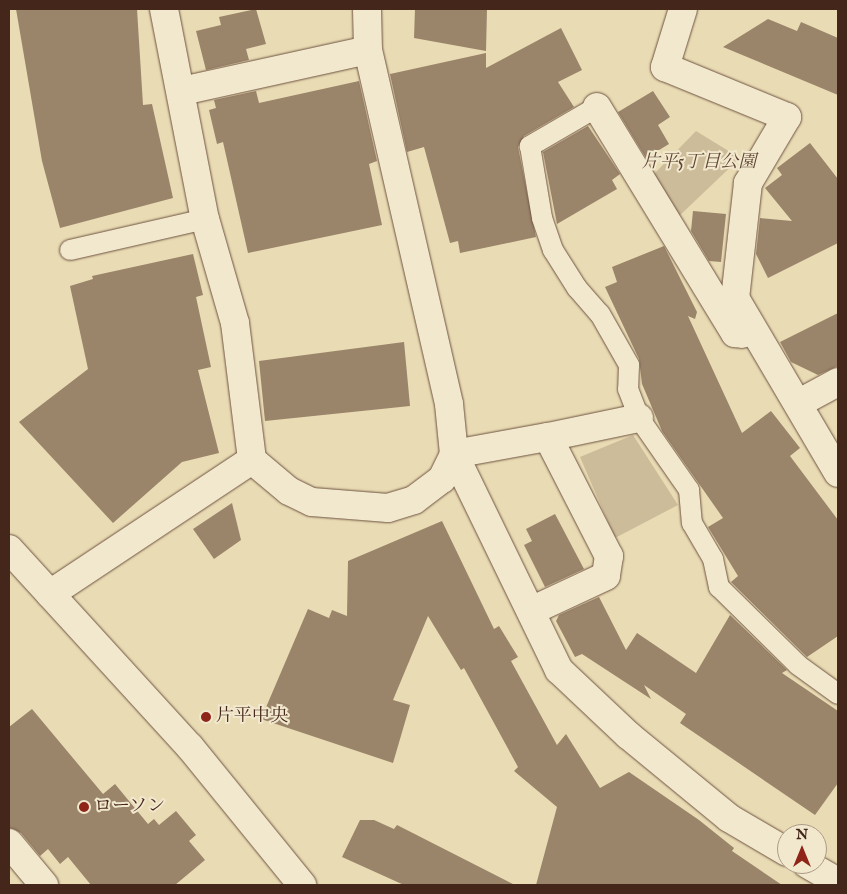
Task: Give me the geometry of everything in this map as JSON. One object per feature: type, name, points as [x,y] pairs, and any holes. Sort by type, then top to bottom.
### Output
[{"type":"street","points":[[164,9],[182,91],[205,220],[234,323],[252,460],[289,491],[312,502],[388,508],[414,500],[442,479],[454,454]]},
{"type":"street","points":[[367,9],[368,50],[449,404],[454,454],[533,610],[559,670],[628,735],[729,818],[777,846]]},
{"type":"street","points":[[683,9],[665,67],[787,117],[748,183],[735,298],[754,336],[800,402],[838,473]]},
{"type":"street","points":[[182,91],[368,50]]},
{"type":"street","points":[[596,107],[735,333],[754,336]]},
{"type":"street","points":[[800,402],[838,382]]},
{"type":"street","points":[[454,454],[639,418]]},
{"type":"street","points":[[533,610],[606,576],[609,556],[548,437]]},
{"type":"street","points":[[50,594],[252,460]]},
{"type":"street","points":[[9,548],[190,747],[302,885]]},
{"type":"street","points":[[9,843],[44,885]]},
{"type":"street","points":[[824,874],[838,882]]},
{"type":"lane","points":[[596,107],[530,146],[542,218],[553,250],[577,288],[600,314],[630,365],[628,388],[639,418],[689,490],[692,523],[713,559],[719,587],[798,665],[838,694]]},
{"type":"lane","points":[[70,250],[205,220]]},
{"type":"green space","name":"片平5丁目公園","points":[[696,131],[740,158],[676,219],[653,175]]},
{"type":"green space","points":[[633,435],[678,505],[615,538],[580,457]]},
{"type":"building","points":[[16,9],[137,9],[143,105],[152,104],[173,198],[60,228],[42,161]]},
{"type":"building","points":[[256,9],[266,44],[246,49],[249,60],[206,70],[196,31],[221,25],[219,17]]},
{"type":"building","points":[[415,9],[487,9],[486,51],[414,38]]},
{"type":"building","points":[[768,19],[797,31],[801,22],[838,38],[838,95],[723,47]]},
{"type":"building","points":[[561,28],[582,70],[558,82],[574,107],[524,136],[518,147],[536,237],[460,253],[458,241],[450,243],[424,147],[407,152],[390,74],[486,53],[486,68]]},
{"type":"building","points":[[359,81],[377,161],[369,164],[382,225],[248,253],[223,142],[217,144],[209,110],[216,108],[214,100],[256,91],[259,103]]},
{"type":"building","points":[[653,91],[670,117],[658,125],[669,144],[646,158],[618,112]]},
{"type":"building","points":[[588,126],[620,174],[612,180],[617,189],[557,224],[543,152]]},
{"type":"building","points":[[810,143],[838,179],[838,243],[768,278],[756,254],[760,218],[792,221],[765,188],[782,175],[777,168]]},
{"type":"building","points":[[693,211],[726,214],[721,262],[709,261],[691,231]]},
{"type":"building","points":[[664,246],[697,312],[695,319],[688,316],[742,433],[771,411],[800,448],[790,456],[838,520],[838,636],[807,657],[731,582],[738,576],[708,527],[723,518],[662,431],[642,384],[639,359],[605,287],[617,282],[612,267]]},
{"type":"building","points":[[193,254],[203,295],[196,297],[211,367],[198,370],[219,453],[182,462],[113,523],[19,422],[88,369],[70,286],[93,279],[92,276]]},
{"type":"building","points":[[838,313],[838,366],[818,375],[791,362],[780,342]]},
{"type":"building","points":[[404,342],[410,406],[265,421],[259,361]]},
{"type":"building","points":[[232,503],[241,540],[214,559],[193,529]]},
{"type":"building","points":[[555,514],[584,569],[545,587],[524,545],[532,541],[526,529]]},
{"type":"building","points":[[442,521],[494,629],[499,626],[518,657],[511,661],[557,745],[566,734],[600,788],[629,772],[699,820],[734,848],[732,851],[782,885],[536,885],[557,807],[514,771],[518,767],[464,668],[461,670],[428,616],[393,700],[410,705],[393,763],[261,719],[308,609],[329,618],[332,610],[347,616],[348,561]]},
{"type":"building","points":[[599,597],[626,650],[637,633],[696,673],[730,615],[787,670],[782,673],[838,711],[838,783],[815,815],[680,723],[686,714],[644,685],[651,699],[582,654],[575,657],[556,621],[559,615]]},
{"type":"building","points":[[32,709],[103,794],[115,784],[148,824],[154,819],[159,825],[176,811],[196,835],[189,841],[205,860],[175,885],[91,885],[68,857],[60,864],[48,849],[40,856],[21,833],[9,828],[9,727]]},
{"type":"building","points":[[360,820],[374,820],[394,829],[397,825],[515,885],[404,885],[342,857]]},
{"type":"place","name":"片平中央","points":[[206,717]]},
{"type":"place","name":"ローソン","points":[[84,807]]}]
